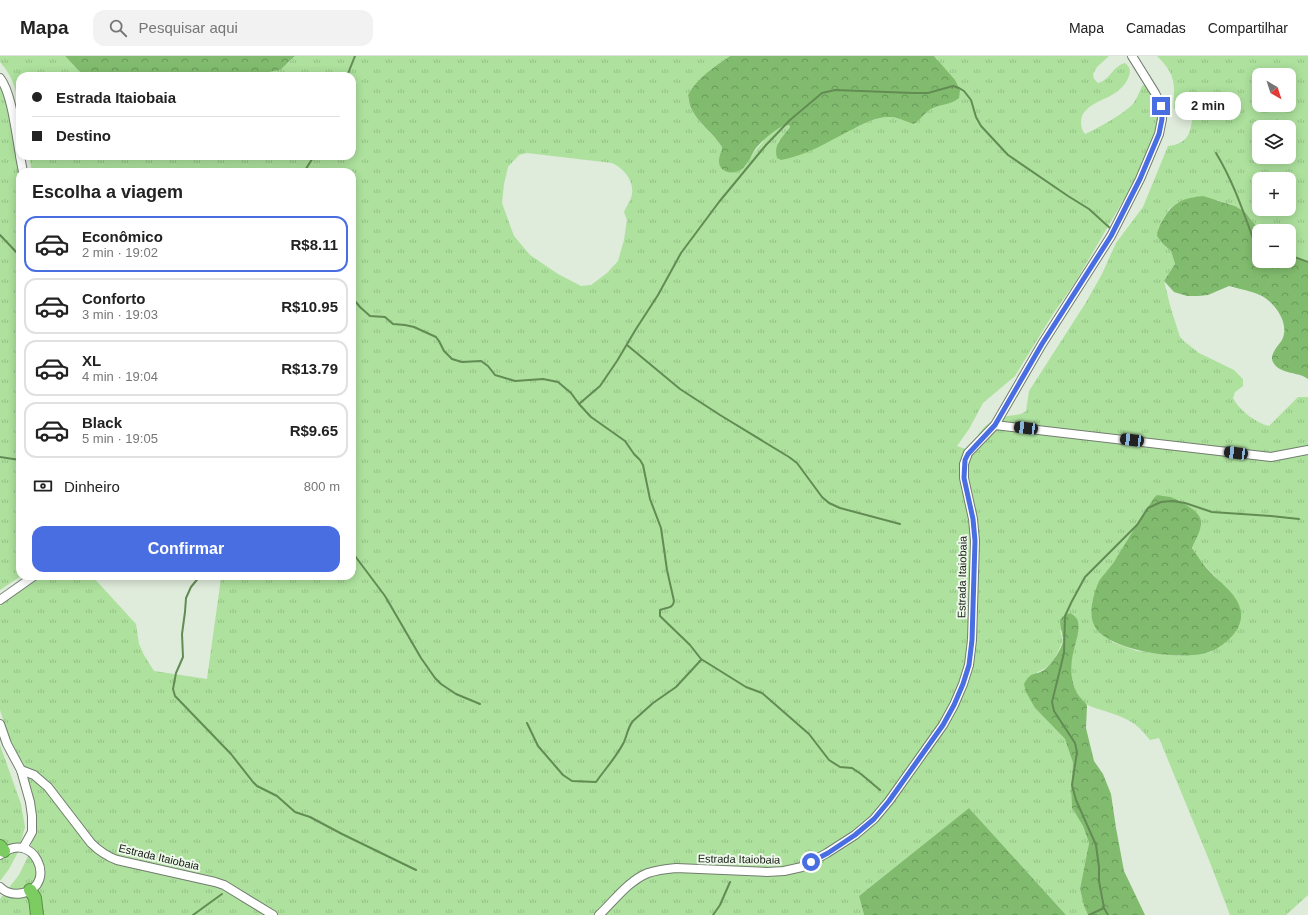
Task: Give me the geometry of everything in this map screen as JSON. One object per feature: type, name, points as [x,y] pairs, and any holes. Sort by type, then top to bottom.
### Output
[{"type":"highway","points":[[30,890],[35,898],[37,915]]},
{"type":"street","name":"Estrada Itaiobaia","points":[[599,915],[635,881],[649,873],[662,869],[676,868],[767,872],[784,871],[802,866],[828,853],[855,835],[874,819],[889,801],[943,725],[963,684],[969,665],[972,640],[975,541],[973,519],[964,478],[964,464],[968,454],[995,425],[1042,344],[1111,236],[1140,179],[1159,134],[1162,119],[1161,106],[1155,93],[1132,56]]},
{"type":"street","points":[[0,78],[6,87],[9,97],[16,134]]},
{"type":"street","points":[[995,425],[1271,457],[1308,450]]},
{"type":"street","points":[[0,600],[28,580]]},
{"type":"street","points":[[0,724],[7,744],[21,770],[30,802],[32,832],[22,848]]},
{"type":"street","name":"Estrada Itaiobaia","points":[[21,770],[34,775],[48,787],[91,843],[106,856],[117,860],[224,885],[273,915]]},
{"type":"street","points":[[0,887],[7,892],[16,894],[26,892],[34,887],[39,878],[40,869],[40,864],[31,852],[22,848],[13,848],[1,851]]},
{"type":"green space","points":[[0,56],[65,56],[80,72],[16,72],[16,92],[14,84],[0,62]]},
{"type":"green space","points":[[65,56],[295,56],[280,70],[270,72],[80,72]]},
{"type":"green space","points":[[295,56],[730,56],[701,78],[688,96],[690,106],[694,113],[722,147],[721,153],[745,166],[770,134],[783,126],[789,125],[790,127],[777,143],[808,152],[860,125],[881,118],[893,117],[914,124],[933,108],[940,106],[938,60],[934,56],[1109,56],[1097,67],[1093,74],[1094,79],[1098,83],[1106,79],[1117,67],[1125,63],[1130,70],[1129,76],[1125,83],[1115,93],[1097,102],[1086,110],[1082,116],[1082,128],[1085,134],[1121,113],[1133,104],[1142,86],[1146,84],[1153,87],[1161,117],[1150,149],[1137,177],[1076,281],[1053,314],[1015,376],[983,403],[969,429],[957,446],[971,451],[980,432],[988,424],[994,420],[1020,414],[1026,411],[1029,391],[1085,304],[1102,274],[1116,243],[1143,207],[1168,146],[1183,141],[1190,131],[1192,120],[1188,114],[1174,109],[1174,87],[1172,77],[1170,72],[1157,56],[1308,56],[1308,263],[1296,259],[1296,224],[1254,224],[1245,212],[1235,206],[1217,200],[1178,202],[1169,209],[1158,228],[1163,244],[1171,251],[1175,264],[1164,281],[1180,337],[1199,353],[1234,370],[1243,379],[1243,386],[1235,392],[1233,398],[1239,407],[1253,419],[1269,426],[1298,397],[1308,397],[1308,895],[1286,915],[1230,915],[1159,738],[1150,740],[1130,721],[1120,716],[1092,707],[1080,698],[1073,683],[1071,672],[1077,637],[1060,630],[1063,640],[1054,659],[1047,667],[1037,672],[1035,708],[1065,739],[1073,763],[1071,790],[1072,808],[1083,826],[1089,843],[1080,889],[1088,915],[1066,915],[969,808],[859,896],[864,915],[0,915],[0,899],[19,875],[28,856],[36,828],[0,710],[0,606],[8,597],[36,580],[96,580],[136,624],[139,644],[154,671],[207,679],[221,580],[356,580],[356,168],[31,168],[30,160],[356,160],[356,72],[271,72],[288,63]],"holes":[[[527,153],[612,163],[621,169],[631,182],[632,192],[631,198],[624,212],[627,220],[624,240],[618,261],[607,273],[591,285],[581,286],[558,274],[530,255],[514,236],[502,203],[504,184],[508,167],[519,155]],[[1201,526],[1192,547],[1198,558],[1234,597],[1230,638],[1211,652],[1179,656],[1137,651],[1112,642],[1091,615],[1092,603],[1099,582],[1111,567]]]},
{"type":"green space","points":[[730,56],[934,56],[955,80],[960,90],[959,98],[953,102],[931,109],[914,124],[893,117],[885,117],[859,126],[808,152],[781,160],[777,158],[776,149],[779,141],[790,127],[789,125],[785,125],[762,141],[741,170],[737,172],[728,172],[724,171],[719,165],[722,147],[694,113],[690,106],[688,95],[701,78]]},
{"type":"green space","points":[[0,80],[5,89],[16,150],[16,160],[18,160],[19,168],[16,168],[16,579],[0,590]]},
{"type":"green space","points":[[1203,196],[1235,206],[1245,212],[1254,224],[1252,224],[1252,268],[1296,268],[1296,259],[1308,263],[1308,379],[1280,369],[1273,362],[1272,356],[1284,334],[1283,321],[1277,309],[1262,296],[1229,286],[1208,295],[1187,296],[1174,292],[1164,281],[1175,264],[1171,251],[1157,236],[1160,224],[1171,208],[1190,198]]},
{"type":"green space","points":[[1157,495],[1170,497],[1188,506],[1200,517],[1201,524],[1192,548],[1206,568],[1232,593],[1241,611],[1239,625],[1230,639],[1209,652],[1197,655],[1168,655],[1136,649],[1121,645],[1109,639],[1099,632],[1093,623],[1091,616],[1092,604],[1099,581],[1114,562]]},
{"type":"green space","points":[[1070,613],[1077,619],[1078,623],[1078,634],[1071,672],[1073,683],[1078,694],[1087,705],[1086,728],[1094,761],[1103,774],[1111,794],[1124,871],[1145,915],[1088,915],[1080,889],[1089,843],[1083,826],[1072,808],[1071,790],[1073,763],[1065,739],[1035,708],[1026,692],[1024,684],[1031,675],[1041,672],[1047,668],[1056,656],[1063,642],[1060,620],[1063,616]]},
{"type":"green space","points":[[0,745],[21,804],[25,827],[18,852],[9,869],[0,881]]},
{"type":"green space","points":[[969,808],[1066,915],[864,915],[859,896]]},
{"type":"waterway","points":[[349,72],[355,56]]},
{"type":"waterway","points":[[579,404],[600,386],[658,295],[681,253],[719,202],[766,145],[790,120],[822,93],[835,90],[928,93],[953,86],[959,88],[964,91],[971,100],[976,117],[981,126],[1008,155],[1089,209],[1111,229]]},
{"type":"waterway","points":[[1216,153],[1233,185],[1252,235]]},
{"type":"waterway","points":[[306,168],[312,160]]},
{"type":"waterway","points":[[0,235],[16,252]]},
{"type":"waterway","points":[[1296,258],[1308,262]]},
{"type":"waterway","points":[[356,302],[370,316],[385,317],[393,324],[414,327],[436,337],[444,351],[452,359],[462,362],[481,361],[488,366],[495,375],[515,381],[543,379],[558,382],[571,393],[591,417],[625,441],[643,465],[650,499],[661,528],[667,570],[674,601],[671,607],[660,610],[660,616],[690,645],[701,659],[746,687],[762,693],[809,734],[829,760],[840,767],[852,768],[880,790]]},
{"type":"waterway","points":[[627,345],[680,389],[797,463],[822,497],[829,503],[840,508],[900,524]]},
{"type":"waterway","points":[[0,457],[16,459]]},
{"type":"waterway","points":[[1108,915],[1104,908],[1099,881],[1096,845],[1076,800],[1072,785],[1077,752],[1075,743],[1054,711],[1052,702],[1064,653],[1065,616],[1072,601],[1085,577],[1137,525],[1148,508],[1161,502],[1172,501],[1185,503],[1212,512],[1299,519]]},
{"type":"waterway","points":[[356,557],[385,596],[421,658],[435,678],[456,694],[480,704]]},
{"type":"waterway","points":[[197,580],[191,587],[186,598],[182,634],[183,657],[176,673],[173,689],[175,696],[231,754],[257,786],[277,796],[295,812],[310,817],[416,870]]},
{"type":"waterway","points":[[527,723],[538,746],[563,775],[572,781],[596,782],[615,757],[624,742],[633,721],[653,703],[676,687],[701,660]]},
{"type":"waterway","points":[[713,915],[720,905],[730,882]]},
{"type":"waterway","points":[[193,915],[222,894]]},
{"type":"waterway","points":[[1089,915],[1104,908]]},
{"type":"route","points":[[811,862],[828,853],[855,835],[874,819],[889,801],[943,725],[954,705],[969,665],[972,640],[975,541],[973,519],[964,478],[965,460],[968,454],[995,425],[1042,344],[1111,236],[1140,179],[1159,134],[1162,119],[1161,106]]}]
